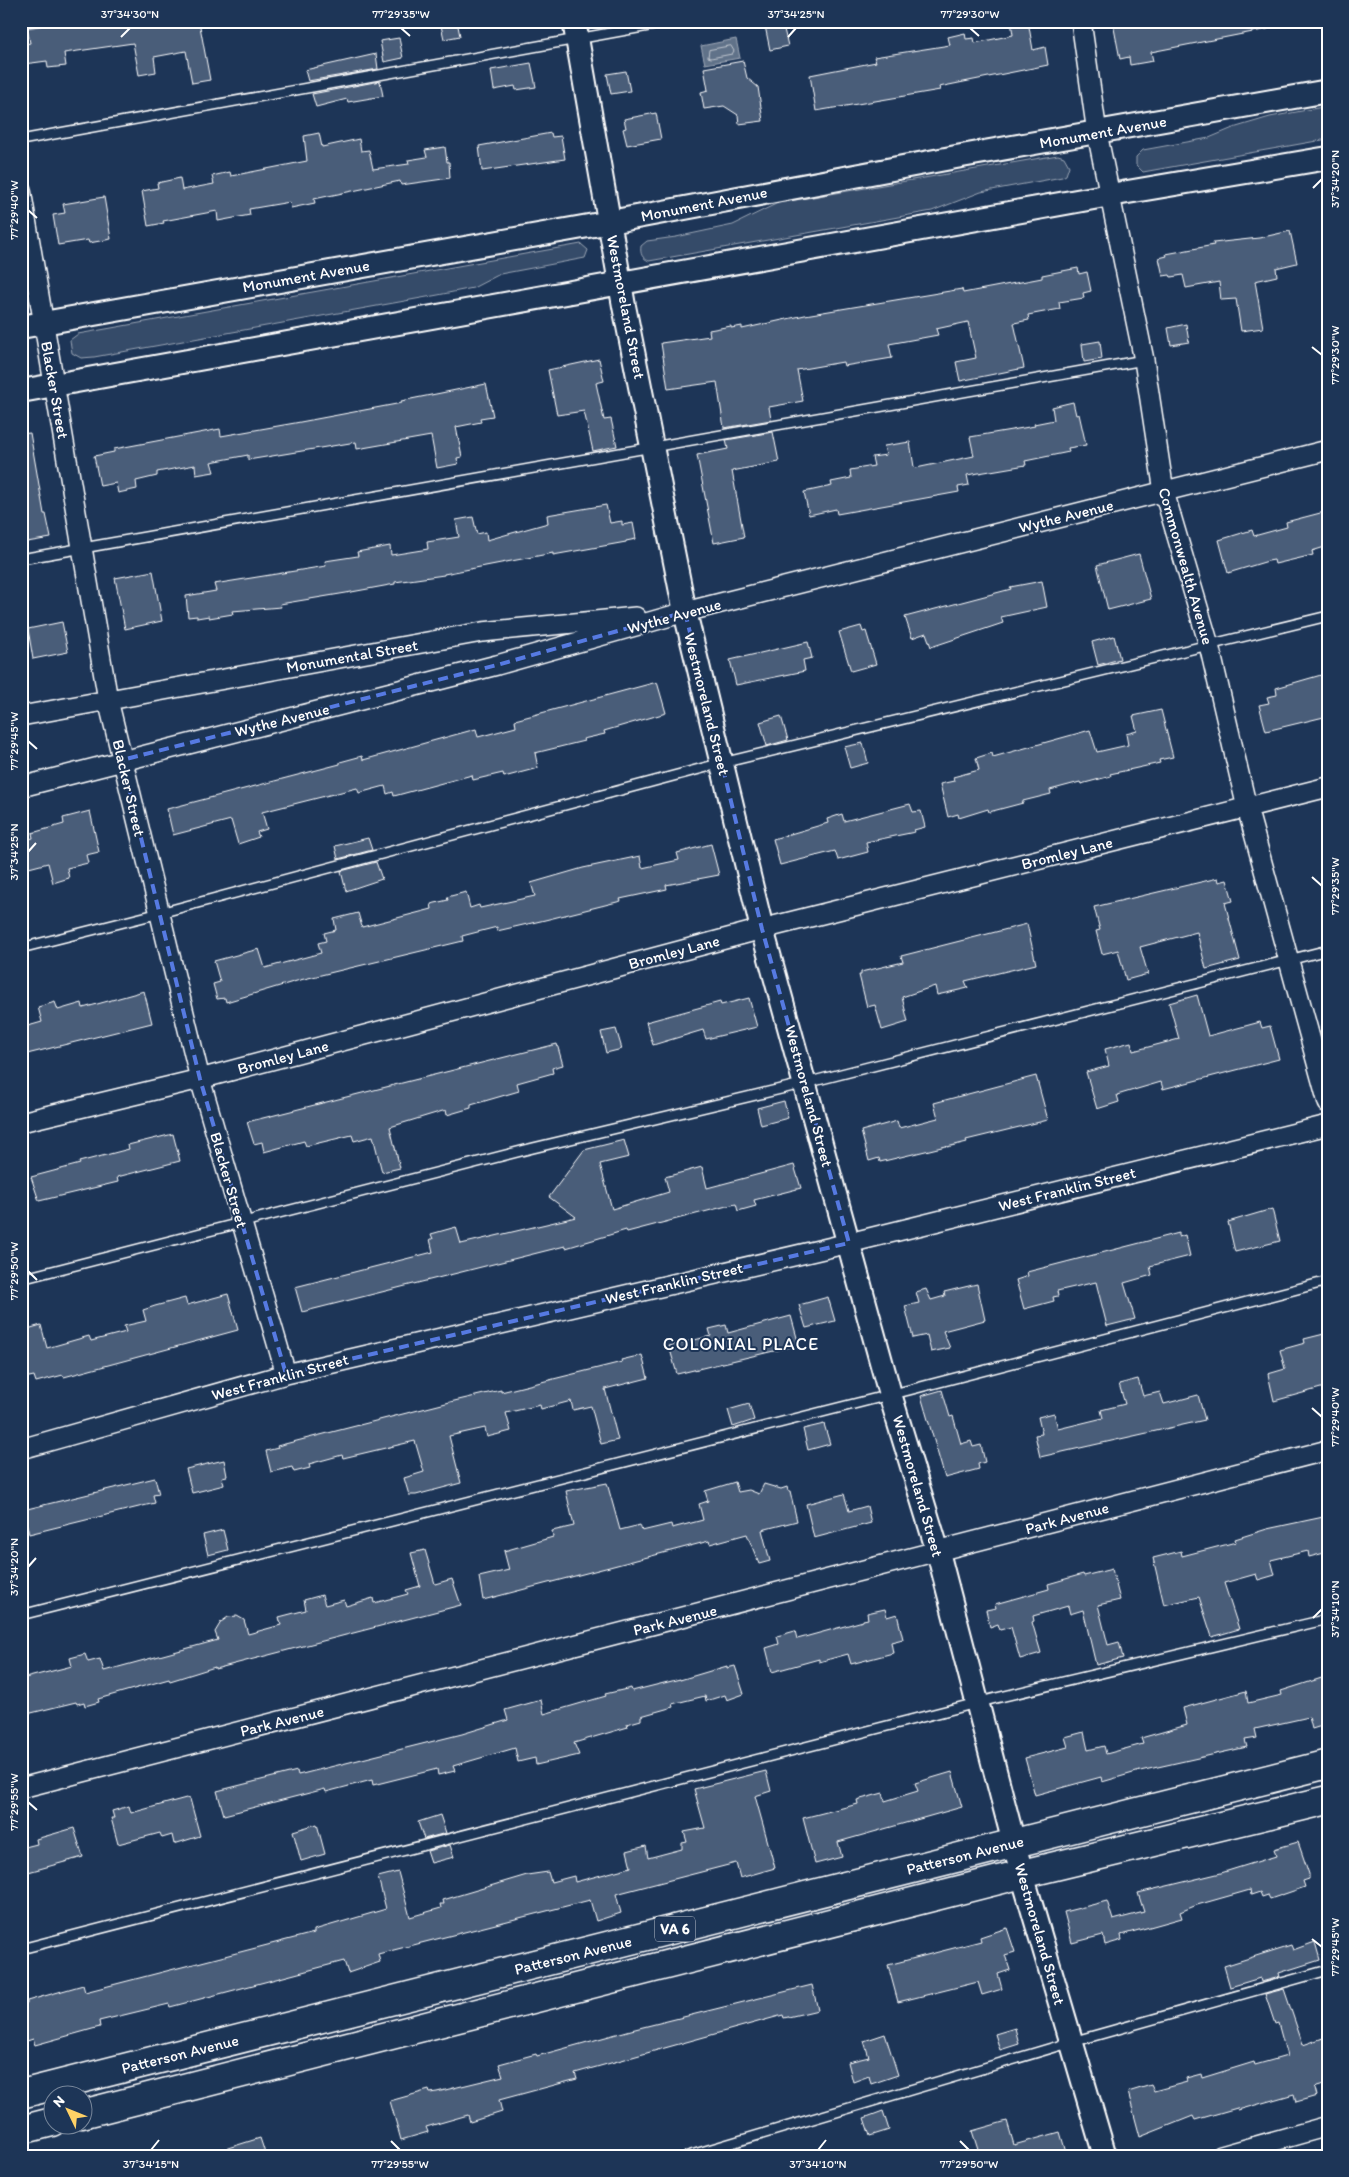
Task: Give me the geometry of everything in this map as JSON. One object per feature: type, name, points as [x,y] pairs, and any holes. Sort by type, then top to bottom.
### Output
[{"type":"main road","name":"Patterson Avenue","points":[[21,2094],[1328,1764]]},
{"type":"main road","name":"Patterson Avenue","points":[[92,2111],[1022,1874],[1328,1800]]},
{"type":"main road","points":[[21,2130],[42,2125]]},
{"type":"street","name":"Commonwealth Avenue","points":[[1081,21],[1097,133],[1144,360],[1164,492],[1208,646],[1248,808],[1328,1103]]},
{"type":"street","name":"Westmoreland Street","points":[[576,31],[610,222],[685,612],[762,929],[806,1083],[890,1394],[938,1552],[1022,1874],[1105,2156]]},
{"type":"street","name":"Monument Avenue","points":[[21,327],[1328,91]]},
{"type":"street","points":[[21,391],[1110,195],[1328,158]]},
{"type":"street","name":"Blacker Street","points":[[21,190],[84,548],[108,700],[200,1079],[286,1374]]},
{"type":"street","name":"Wythe Avenue","points":[[21,787],[497,665],[685,612],[1328,450]]},
{"type":"street","name":"Monumental Street","points":[[21,716],[482,632],[685,612]]},
{"type":"street","name":"Bromley Lane","points":[[21,1122],[200,1079],[762,929],[1328,787]]},
{"type":"street","name":"West Franklin Street","points":[[21,1448],[286,1374],[849,1242],[1328,1126]]},
{"type":"street","name":"Park Avenue","points":[[21,1788],[1328,1450]]},
{"type":"street","points":[[1221,2156],[1328,2126]]},
{"type":"lane","points":[[21,140],[576,31],[676,21]]},
{"type":"lane","points":[[21,559],[1144,360]]},
{"type":"lane","points":[[21,948],[160,913],[722,763],[1328,616]]},
{"type":"lane","points":[[21,1279],[533,1148],[806,1083],[1288,958],[1328,950]]},
{"type":"lane","points":[[21,1615],[1328,1281]]},
{"type":"lane","points":[[21,1949],[977,1703],[1328,1619]]},
{"type":"lane","points":[[688,2156],[1072,2042],[1328,1970]]},
{"type":"highlighted area","points":[[685,612],[762,929],[849,1243],[286,1374],[200,1079],[122,760],[497,665]]},
{"type":"shaded area","points":[[1328,106],[1328,139],[1143,172],[1136,165],[1136,157],[1143,150],[1209,138],[1233,128],[1270,117]]},
{"type":"shaded area","points":[[1058,155],[1064,157],[1069,166],[1066,175],[1062,177],[981,192],[932,211],[649,261],[641,253],[641,246],[647,241],[733,225],[778,203]]},
{"type":"shaded area","points":[[581,244],[588,250],[585,258],[500,274],[473,288],[94,357],[81,358],[72,353],[70,340],[78,334]]},
{"type":"water","points":[[736,39],[740,58],[705,64],[701,46]]},
{"type":"building","points":[[56,21],[199,21],[210,80],[192,83],[186,51],[154,57],[156,72],[139,75],[133,43],[64,53],[66,66],[48,68],[47,61],[24,64],[21,45],[30,43],[27,28],[56,23]]},
{"type":"building","points":[[440,21],[457,21],[460,36],[444,39]]},
{"type":"building","points":[[764,21],[782,21],[788,46],[770,50]]},
{"type":"building","points":[[1011,21],[1028,21],[1033,50],[1045,47],[1048,65],[939,87],[940,90],[816,111],[810,75],[876,62],[874,57],[950,45],[948,37],[965,33],[966,39],[974,38],[975,43],[1013,35]]},
{"type":"building","points":[[1124,21],[1267,21],[1268,29],[1151,52],[1153,61],[1130,65],[1129,57],[1120,59],[1113,23]]},
{"type":"building","points":[[399,38],[403,58],[384,62],[380,41]]},
{"type":"building","points":[[376,54],[378,69],[308,81],[305,70]]},
{"type":"building","points":[[743,61],[747,78],[758,87],[763,121],[739,124],[738,115],[724,106],[704,109],[701,92],[708,90],[704,68]]},
{"type":"building","points":[[531,63],[536,87],[516,90],[515,86],[494,90],[491,70]]},
{"type":"building","points":[[626,71],[630,91],[611,94],[607,74]]},
{"type":"building","points":[[380,81],[383,96],[348,102],[347,99],[316,107],[312,94]]},
{"type":"building","points":[[656,113],[661,139],[627,145],[623,129],[626,128],[624,119]]},
{"type":"building","points":[[319,133],[322,147],[359,139],[361,151],[369,150],[373,169],[409,164],[408,160],[427,157],[425,150],[445,147],[447,162],[449,162],[450,178],[401,185],[400,181],[314,199],[315,203],[291,208],[290,202],[249,209],[250,215],[218,221],[217,211],[163,221],[164,223],[148,226],[142,191],[158,188],[157,183],[180,178],[182,190],[214,184],[212,176],[230,172],[231,176],[307,161],[304,136]]},
{"type":"building","points":[[551,133],[552,137],[561,136],[565,159],[482,171],[479,146]]},
{"type":"building","points":[[104,197],[111,239],[89,243],[88,240],[58,245],[53,215],[65,213],[63,204]]},
{"type":"building","points":[[1290,231],[1297,263],[1276,268],[1277,276],[1255,281],[1263,328],[1241,331],[1236,299],[1221,300],[1219,282],[1186,288],[1183,275],[1163,276],[1159,258],[1167,256],[1166,254],[1214,245],[1213,243],[1259,238]]},
{"type":"building","points":[[1078,268],[1079,274],[1087,272],[1091,291],[1083,293],[1084,298],[1059,302],[1060,309],[1028,315],[1029,320],[1014,323],[1024,368],[960,381],[956,362],[976,358],[968,322],[936,329],[938,335],[889,344],[892,358],[844,366],[843,362],[797,370],[803,401],[769,407],[771,420],[724,428],[717,382],[668,389],[661,343],[710,336],[709,330],[731,326],[731,328],[742,326],[742,329],[805,315],[962,289],[963,293],[1042,278],[1042,275]]},
{"type":"building","points":[[1186,324],[1189,342],[1171,345],[1168,328]]},
{"type":"building","points":[[1100,341],[1102,359],[1084,362],[1082,344]]},
{"type":"building","points":[[599,359],[604,381],[596,383],[604,420],[611,419],[617,446],[593,451],[584,411],[557,415],[548,370]]},
{"type":"building","points":[[486,384],[493,416],[480,418],[481,422],[456,427],[462,457],[457,458],[458,464],[437,468],[431,436],[357,449],[356,442],[248,460],[248,455],[211,462],[214,472],[196,475],[195,465],[157,472],[157,476],[136,481],[137,489],[118,493],[116,483],[100,486],[94,456],[114,452],[114,449],[220,429],[221,436],[402,403],[401,401]]},
{"type":"building","points":[[1073,402],[1076,415],[1079,414],[1086,445],[1068,448],[1069,452],[1025,461],[1026,465],[967,475],[969,485],[958,487],[959,492],[837,514],[836,509],[809,515],[804,492],[832,486],[831,482],[851,478],[850,470],[874,466],[872,457],[886,455],[884,446],[910,442],[914,467],[916,468],[974,456],[970,437],[1035,426],[1034,424],[1054,420],[1052,407]]},
{"type":"building","points":[[773,432],[779,462],[732,471],[744,537],[714,543],[697,455],[728,449],[726,440]]},
{"type":"building","points":[[30,433],[44,514],[46,514],[51,538],[27,542],[21,510],[21,434]]},
{"type":"building","points":[[606,505],[610,523],[622,521],[622,525],[633,523],[636,539],[280,604],[281,607],[232,611],[233,614],[209,618],[209,616],[188,617],[186,596],[216,591],[214,584],[326,566],[325,561],[358,556],[357,552],[390,546],[391,555],[428,549],[427,542],[459,537],[456,520],[473,517],[477,534],[486,532],[487,540],[548,523],[547,515]]},
{"type":"building","points":[[1328,511],[1328,546],[1312,551],[1313,555],[1275,564],[1274,560],[1268,561],[1228,573],[1219,540],[1252,530],[1254,536],[1287,527],[1286,522]]},
{"type":"building","points":[[1139,554],[1151,599],[1108,610],[1097,565]]},
{"type":"building","points":[[153,571],[162,621],[125,629],[115,578]]},
{"type":"building","points":[[1042,581],[1047,607],[1001,617],[1003,623],[931,647],[926,633],[912,638],[905,617],[1011,589],[1010,587]]},
{"type":"building","points":[[62,622],[68,652],[33,659],[28,629]]},
{"type":"building","points":[[861,626],[863,632],[866,631],[876,664],[851,671],[839,632]]},
{"type":"building","points":[[1114,636],[1120,659],[1098,665],[1092,642]]},
{"type":"building","points":[[808,642],[812,658],[803,660],[805,671],[736,685],[730,660]]},
{"type":"building","points":[[1328,673],[1328,716],[1266,731],[1259,705],[1269,703],[1267,697],[1277,695],[1276,688]]},
{"type":"building","points":[[657,682],[666,713],[604,731],[605,734],[583,739],[584,741],[535,753],[538,768],[504,777],[503,773],[473,780],[472,775],[394,796],[393,792],[387,794],[385,786],[359,793],[357,788],[262,812],[267,829],[257,832],[259,837],[238,844],[231,820],[173,835],[167,809],[340,764],[340,762],[362,756],[363,760],[476,729],[478,737],[516,727],[515,720]]},
{"type":"building","points":[[1161,710],[1173,757],[1159,760],[1160,763],[1110,774],[1111,776],[1081,784],[1080,782],[1050,790],[1051,794],[1023,801],[1023,803],[989,812],[988,809],[959,818],[958,814],[948,817],[940,784],[954,781],[953,777],[979,770],[976,758],[992,753],[993,757],[1090,730],[1097,752],[1128,745],[1126,734],[1137,731],[1133,716]]},
{"type":"building","points":[[781,716],[788,740],[767,746],[760,722]]},
{"type":"building","points":[[863,743],[868,763],[850,768],[844,747]]},
{"type":"building","points":[[910,804],[913,812],[921,811],[925,827],[914,830],[915,832],[866,842],[868,852],[838,860],[835,851],[780,865],[773,839],[828,823],[827,819],[842,814],[844,821]]},
{"type":"building","points":[[90,811],[99,852],[86,855],[88,863],[67,868],[69,878],[53,883],[48,863],[25,869],[21,856],[21,841],[33,838],[32,833],[64,824],[63,818]]},
{"type":"building","points":[[368,838],[372,850],[338,859],[335,846]]},
{"type":"building","points":[[711,844],[719,875],[666,885],[667,889],[620,899],[621,901],[545,920],[497,931],[497,927],[462,936],[463,941],[300,980],[226,1002],[225,998],[217,999],[213,984],[220,982],[214,961],[259,949],[265,968],[321,953],[318,943],[326,941],[324,933],[336,930],[334,919],[358,913],[362,927],[432,909],[431,904],[448,900],[447,897],[466,892],[470,908],[479,905],[480,908],[535,896],[531,883],[583,868],[640,856],[642,868],[679,860],[677,853]]},
{"type":"building","points":[[376,862],[382,879],[346,891],[341,871]]},
{"type":"building","points":[[1218,878],[1219,882],[1227,880],[1233,901],[1225,903],[1240,960],[1206,969],[1197,932],[1140,947],[1148,974],[1126,980],[1118,950],[1102,954],[1096,931],[1100,930],[1094,907]]},
{"type":"building","points":[[1027,924],[1036,964],[965,981],[968,988],[937,995],[935,986],[902,997],[908,1022],[882,1030],[875,1005],[867,1007],[859,975],[861,975],[861,972],[903,962],[901,956]]},
{"type":"building","points":[[144,991],[152,1023],[27,1054],[21,1028],[42,1022],[38,1007],[55,1002],[58,1010],[82,1003],[83,1008]]},
{"type":"building","points":[[1197,995],[1208,1036],[1260,1022],[1262,1028],[1270,1026],[1279,1059],[1163,1089],[1161,1082],[1117,1095],[1119,1102],[1097,1109],[1086,1072],[1109,1066],[1105,1049],[1131,1042],[1133,1051],[1179,1039],[1169,1003]]},
{"type":"building","points":[[749,998],[757,1027],[706,1039],[703,1030],[653,1045],[646,1022],[720,1002],[721,1005]]},
{"type":"building","points":[[616,1029],[622,1049],[606,1053],[601,1032]]},
{"type":"building","points":[[557,1044],[563,1065],[552,1068],[553,1073],[517,1083],[519,1091],[471,1105],[471,1108],[447,1115],[446,1110],[390,1127],[400,1168],[382,1172],[373,1136],[354,1141],[352,1135],[306,1146],[304,1141],[264,1152],[262,1142],[254,1144],[247,1122]]},
{"type":"building","points":[[1036,1076],[1048,1120],[966,1140],[967,1142],[947,1147],[880,1162],[879,1158],[869,1161],[861,1131],[897,1121],[899,1128],[938,1118],[934,1103]]},
{"type":"building","points":[[784,1101],[788,1118],[761,1125],[757,1108]]},
{"type":"building","points":[[173,1134],[180,1161],[117,1177],[118,1182],[39,1201],[31,1177],[129,1149],[128,1145]]},
{"type":"building","points":[[624,1140],[629,1157],[600,1164],[612,1209],[669,1192],[665,1177],[702,1167],[707,1188],[794,1165],[801,1188],[754,1200],[756,1206],[738,1211],[736,1204],[723,1207],[627,1232],[626,1230],[566,1248],[565,1246],[302,1312],[295,1287],[433,1252],[430,1239],[433,1239],[431,1234],[456,1227],[461,1244],[576,1217],[549,1197],[584,1150]]},
{"type":"building","points":[[1272,1209],[1280,1241],[1235,1252],[1228,1222]]},
{"type":"building","points":[[1179,1233],[1179,1237],[1185,1235],[1190,1256],[1150,1266],[1152,1275],[1124,1283],[1135,1319],[1107,1326],[1096,1282],[1057,1291],[1058,1296],[1053,1297],[1054,1301],[1024,1309],[1016,1280],[1028,1276],[1027,1272]]},
{"type":"building","points":[[977,1284],[985,1320],[943,1331],[950,1348],[931,1352],[927,1335],[913,1338],[905,1306],[919,1303],[916,1292],[926,1289],[931,1300],[945,1296],[944,1292]]},
{"type":"building","points":[[228,1294],[238,1330],[64,1377],[63,1375],[36,1382],[34,1376],[24,1378],[21,1369],[21,1331],[41,1325],[47,1348],[89,1336],[91,1341],[126,1332],[124,1326],[146,1321],[143,1310],[185,1298],[187,1305]]},
{"type":"building","points":[[828,1297],[835,1321],[806,1328],[799,1305]]},
{"type":"building","points":[[791,1316],[799,1345],[677,1374],[669,1346],[711,1336],[709,1329],[726,1325],[728,1333]]},
{"type":"building","points":[[1328,1333],[1328,1386],[1274,1401],[1268,1374],[1285,1369],[1280,1350],[1305,1343],[1304,1339]]},
{"type":"building","points":[[642,1355],[648,1378],[605,1389],[618,1440],[601,1444],[591,1406],[573,1410],[571,1401],[541,1409],[540,1405],[506,1413],[511,1431],[487,1437],[485,1428],[449,1436],[461,1483],[416,1495],[409,1495],[404,1478],[424,1472],[415,1441],[343,1458],[342,1455],[309,1464],[310,1468],[294,1472],[292,1467],[271,1472],[266,1451],[278,1448],[277,1446],[450,1402],[501,1390],[501,1392],[622,1362],[621,1360]]},
{"type":"building","points":[[1138,1379],[1143,1396],[1160,1392],[1164,1404],[1198,1395],[1205,1420],[1040,1457],[1035,1435],[1042,1434],[1038,1417],[1054,1413],[1058,1429],[1103,1418],[1101,1410],[1125,1404],[1119,1384]]},
{"type":"building","points":[[942,1390],[950,1417],[953,1416],[961,1444],[971,1441],[973,1447],[981,1445],[985,1462],[978,1464],[979,1469],[945,1478],[921,1396]]},
{"type":"building","points":[[749,1404],[754,1420],[733,1427],[728,1410]]},
{"type":"building","points":[[824,1424],[830,1444],[808,1450],[803,1429]]},
{"type":"building","points":[[224,1460],[227,1476],[222,1477],[224,1485],[192,1493],[186,1469]]},
{"type":"building","points":[[155,1478],[159,1494],[153,1495],[155,1503],[29,1534],[23,1510]]},
{"type":"building","points":[[735,1482],[738,1492],[749,1490],[759,1494],[764,1484],[781,1489],[787,1487],[788,1491],[790,1491],[797,1521],[762,1530],[770,1561],[759,1564],[747,1534],[710,1544],[709,1541],[483,1600],[479,1577],[509,1570],[504,1551],[553,1537],[552,1531],[574,1526],[566,1491],[607,1483],[620,1530],[640,1525],[642,1531],[671,1524],[672,1528],[703,1520],[699,1504],[708,1501],[705,1491]]},
{"type":"building","points":[[844,1494],[849,1511],[867,1506],[871,1523],[814,1538],[806,1504]]},
{"type":"building","points":[[1328,1516],[1328,1552],[1309,1557],[1308,1551],[1271,1560],[1275,1575],[1258,1580],[1256,1574],[1224,1583],[1239,1629],[1212,1637],[1199,1597],[1164,1605],[1153,1558],[1181,1551],[1182,1556],[1236,1542],[1235,1539],[1267,1529]]},
{"type":"building","points":[[223,1530],[228,1550],[208,1555],[203,1535]]},
{"type":"building","points":[[425,1550],[435,1584],[452,1579],[461,1605],[215,1669],[215,1667],[170,1681],[169,1679],[98,1699],[99,1702],[85,1706],[84,1702],[77,1704],[76,1702],[27,1714],[21,1694],[21,1679],[72,1666],[70,1658],[85,1654],[88,1662],[100,1659],[104,1671],[218,1640],[215,1632],[221,1622],[228,1617],[237,1616],[244,1620],[248,1634],[281,1625],[279,1617],[306,1610],[304,1600],[322,1595],[325,1605],[344,1600],[346,1606],[373,1598],[374,1603],[408,1594],[406,1590],[420,1586],[411,1553]]},
{"type":"building","points":[[1112,1569],[1120,1600],[1098,1605],[1108,1645],[1119,1642],[1123,1658],[1096,1665],[1083,1610],[1070,1614],[1068,1606],[1033,1616],[1034,1621],[1032,1622],[1041,1653],[1020,1659],[1011,1627],[1000,1630],[998,1624],[990,1627],[986,1610],[996,1608],[995,1604],[1049,1589],[1048,1584],[1083,1574],[1084,1576]]},
{"type":"building","points":[[885,1609],[887,1617],[897,1614],[903,1639],[891,1642],[893,1653],[851,1664],[848,1654],[819,1662],[819,1659],[772,1672],[766,1648],[779,1644],[777,1636],[795,1631],[797,1639],[801,1638],[863,1621],[868,1619],[867,1613]]},
{"type":"building","points":[[727,1666],[727,1668],[735,1666],[744,1694],[727,1700],[725,1695],[706,1701],[705,1696],[672,1704],[673,1707],[641,1716],[641,1720],[627,1724],[628,1727],[574,1743],[579,1755],[536,1765],[535,1758],[518,1762],[515,1748],[453,1766],[455,1771],[438,1775],[437,1769],[373,1785],[372,1780],[326,1792],[325,1789],[224,1815],[217,1791],[297,1771],[298,1775],[462,1734],[508,1720],[505,1710],[541,1700],[544,1714],[606,1696],[605,1694],[631,1688],[632,1691],[680,1680]]},
{"type":"building","points":[[1328,1676],[1328,1724],[1312,1729],[1309,1717],[1255,1729],[1257,1738],[1245,1740],[1247,1747],[1140,1771],[1102,1782],[1101,1777],[1035,1795],[1025,1758],[1068,1747],[1065,1737],[1084,1732],[1088,1750],[1104,1746],[1106,1754],[1143,1744],[1141,1738],[1187,1725],[1183,1708],[1246,1691],[1248,1703],[1282,1695],[1281,1691]]},
{"type":"building","points":[[766,1771],[771,1791],[755,1796],[775,1868],[740,1878],[736,1863],[616,1894],[621,1913],[596,1921],[590,1900],[378,1954],[380,1962],[348,1973],[344,1961],[170,2007],[169,2004],[99,2021],[100,2027],[35,2045],[33,2039],[21,2043],[21,2006],[27,2004],[27,2001],[83,1985],[85,1992],[314,1933],[314,1930],[386,1909],[378,1877],[398,1872],[410,1917],[441,1908],[440,1904],[444,1904],[443,1900],[527,1875],[548,1872],[551,1882],[574,1876],[575,1882],[631,1867],[627,1851],[646,1846],[648,1858],[682,1849],[682,1843],[687,1842],[684,1832],[705,1828],[694,1789]]},
{"type":"building","points":[[952,1772],[962,1807],[838,1842],[842,1857],[815,1864],[803,1818],[858,1804],[857,1800],[883,1793],[885,1801],[918,1791],[915,1783]]},
{"type":"building","points":[[186,1798],[190,1799],[200,1836],[174,1844],[172,1835],[162,1838],[160,1833],[118,1844],[111,1818],[114,1818],[112,1811],[129,1806],[131,1813]]},
{"type":"building","points":[[440,1815],[446,1833],[424,1839],[418,1822]]},
{"type":"building","points":[[317,1824],[325,1854],[301,1861],[293,1831]]},
{"type":"building","points":[[74,1828],[83,1857],[21,1874],[21,1848],[37,1844],[36,1839]]},
{"type":"building","points":[[1298,1842],[1309,1874],[1309,1879],[1303,1881],[1305,1887],[1270,1899],[1268,1895],[1262,1897],[1260,1892],[1251,1895],[1250,1890],[1197,1905],[1180,1912],[1182,1918],[1121,1935],[1122,1940],[1105,1945],[1103,1935],[1072,1943],[1064,1912],[1107,1901],[1113,1920],[1144,1912],[1138,1893],[1221,1873],[1276,1856],[1274,1849]]},
{"type":"building","points":[[450,1845],[454,1857],[431,1863],[427,1851]]},
{"type":"building","points":[[1007,1928],[1015,1952],[1005,1955],[1010,1970],[998,1974],[1002,1989],[982,1995],[978,1982],[898,2002],[888,1965],[981,1941],[980,1937]]},
{"type":"building","points":[[1315,1942],[1320,1960],[1279,1973],[1280,1977],[1261,1982],[1260,1978],[1230,1987],[1224,1966],[1291,1945],[1293,1950]]},
{"type":"building","points":[[812,1985],[818,2010],[784,2018],[783,2015],[575,2073],[577,2079],[499,2100],[502,2112],[470,2122],[468,2115],[426,2127],[428,2132],[401,2140],[390,2101],[429,2090],[430,2093],[437,2092],[503,2076],[499,2064],[536,2054],[537,2056],[631,2030]]},
{"type":"building","points":[[1284,1989],[1303,2045],[1323,2038],[1328,2052],[1328,2083],[1315,2088],[1317,2096],[1296,2102],[1294,2094],[1195,2120],[1193,2116],[1140,2137],[1128,2092],[1151,2085],[1154,2091],[1187,2082],[1186,2078],[1201,2074],[1202,2078],[1254,2062],[1255,2065],[1287,2056],[1278,2023],[1275,2024],[1265,1994]]},
{"type":"building","points":[[1015,2028],[1019,2044],[1000,2050],[995,2034]]},
{"type":"building","points":[[885,2034],[898,2075],[871,2084],[869,2076],[853,2082],[848,2062],[869,2057],[864,2041]]},
{"type":"building","points":[[883,2111],[889,2130],[870,2136],[864,2118]]},
{"type":"building","points":[[1007,2121],[1014,2145],[1060,2132],[1067,2156],[980,2156],[972,2131]]},
{"type":"building","points":[[260,2138],[266,2156],[215,2156],[215,2152]]},
{"type":"district","name":"COLONIAL PLACE","points":[[741,1344]]}]
